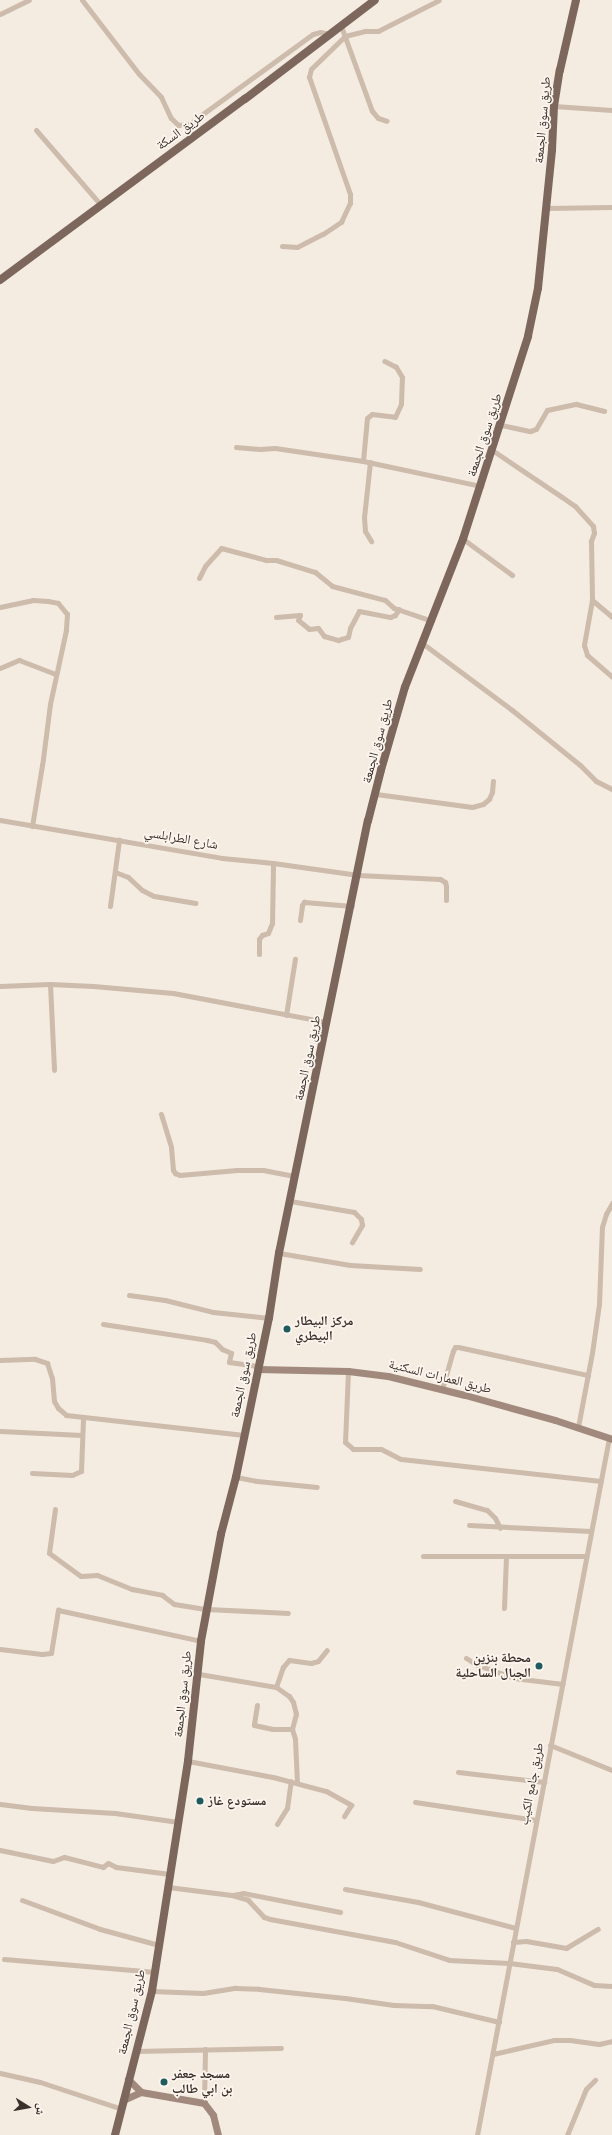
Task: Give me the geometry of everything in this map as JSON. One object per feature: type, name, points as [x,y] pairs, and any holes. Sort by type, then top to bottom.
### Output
[{"type":"main road","name":"طريق السكة","points":[[0,278],[101,206],[375,0]]},
{"type":"main road","name":"طريق سوق الجمعة","points":[[116,2135],[128,2079],[152,1991],[188,1761],[199,1674],[201,1641],[221,1534],[236,1477],[269,1318],[279,1253],[352,906],[368,821],[401,701],[463,539],[501,425],[528,336],[538,288],[554,106],[560,70],[576,0]]},
{"type":"main road","name":"طريق العمارات السكنية","points":[[258,1368],[348,1371],[388,1376],[442,1389],[578,1427],[610,1438]]},
{"type":"main road","points":[[128,2079],[141,2092]]},
{"type":"main road","points":[[123,2100],[141,2092],[204,2103],[213,2115],[218,2135]]},
{"type":"street","points":[[0,14],[29,0]]},
{"type":"street","points":[[82,0],[139,74],[161,97],[171,118],[178,125],[189,124],[313,34],[320,32],[330,34]]},
{"type":"street","points":[[282,246],[297,247],[323,234],[341,222],[350,203],[350,194],[309,77],[311,69],[345,36],[365,31],[378,31],[439,0]]},
{"type":"street","points":[[341,26],[372,111],[374,115],[387,121]]},
{"type":"street","points":[[554,106],[612,110]]},
{"type":"street","points":[[36,130],[101,206]]},
{"type":"street","points":[[546,208],[612,207]]},
{"type":"street","points":[[363,461],[367,418],[372,414],[396,416],[403,396],[402,377],[396,367],[384,361]]},
{"type":"street","points":[[501,425],[530,431],[536,429],[547,410],[568,405],[576,404],[604,411]]},
{"type":"street","points":[[236,447],[260,449],[275,448],[370,462],[481,486]]},
{"type":"street","points":[[492,450],[562,497],[589,520],[593,526],[594,533],[591,541],[592,600],[584,645],[587,655],[612,677]]},
{"type":"street","points":[[370,462],[364,516],[365,531],[371,541]]},
{"type":"street","points":[[463,539],[512,575]]},
{"type":"street","points":[[199,578],[205,566],[221,548],[266,560],[276,560],[315,572],[332,586],[385,600],[390,606],[432,622]]},
{"type":"street","points":[[0,607],[33,600],[58,603],[64,608],[67,620],[55,674],[32,826]]},
{"type":"street","points":[[592,600],[612,617]]},
{"type":"street","points":[[276,617],[300,615],[298,620],[309,629],[318,628],[324,636],[338,640],[348,637],[350,628],[359,611],[390,617],[395,615],[400,609]]},
{"type":"street","points":[[422,643],[519,715],[580,765],[596,781],[612,789]]},
{"type":"street","points":[[0,668],[19,660],[55,674]]},
{"type":"street","points":[[376,794],[472,807],[483,804],[489,799],[492,792],[493,781]]},
{"type":"street","name":"شارع الطرابلسي","points":[[0,820],[222,858],[273,863],[358,875],[440,879],[445,882],[446,900]]},
{"type":"street","points":[[110,906],[119,840]]},
{"type":"street","points":[[259,954],[259,939],[262,935],[268,933],[272,923],[273,863]]},
{"type":"street","points":[[115,872],[128,877],[142,890],[154,896],[195,903]]},
{"type":"street","points":[[300,920],[302,905],[304,902],[352,906]]},
{"type":"street","points":[[286,1015],[295,959]]},
{"type":"street","points":[[0,986],[50,984],[173,993],[328,1022]]},
{"type":"street","points":[[50,984],[54,1070]]},
{"type":"street","points":[[161,1114],[171,1147],[173,1170],[175,1173],[263,1170],[295,1176]]},
{"type":"street","points":[[290,1202],[354,1212],[361,1219],[362,1225],[352,1242]]},
{"type":"street","points":[[578,1427],[599,1304],[602,1227],[612,1203]]},
{"type":"street","points":[[279,1253],[350,1265],[420,1270]]},
{"type":"street","points":[[129,1295],[165,1300],[213,1312],[269,1318]]},
{"type":"street","points":[[103,1324],[215,1342],[222,1349],[231,1353],[229,1362],[258,1368]]},
{"type":"street","points":[[442,1389],[453,1351],[458,1346],[588,1375]]},
{"type":"street","points":[[0,1360],[35,1359],[47,1363],[52,1378],[53,1395],[58,1408],[66,1415],[244,1435]]},
{"type":"street","points":[[348,1371],[344,1433],[347,1446],[358,1449],[381,1450],[401,1458],[601,1481]]},
{"type":"street","points":[[32,1472],[72,1474],[81,1471],[83,1418]]},
{"type":"street","points":[[0,1431],[82,1435]]},
{"type":"street","name":"طريق جامع الكيب","points":[[477,2135],[586,1556],[610,1438]]},
{"type":"street","points":[[236,1477],[257,1481],[317,1487]]},
{"type":"street","points":[[455,1501],[487,1510],[495,1518],[500,1528]]},
{"type":"street","points":[[55,1509],[49,1553],[70,1570],[81,1576],[96,1575],[132,1589],[162,1595],[174,1604],[207,1609],[288,1613]]},
{"type":"street","points":[[469,1526],[591,1531]]},
{"type":"street","points":[[423,1556],[586,1556]]},
{"type":"street","points":[[504,1608],[506,1557]]},
{"type":"street","points":[[0,1649],[42,1654],[51,1653],[58,1610],[201,1641]]},
{"type":"street","points":[[276,1687],[283,1667],[290,1660],[311,1664],[318,1661],[327,1650]]},
{"type":"street","points":[[466,1658],[482,1668],[514,1678],[563,1684]]},
{"type":"street","points":[[199,1674],[276,1687],[294,1702],[296,1714],[292,1729],[295,1739],[297,1783]]},
{"type":"street","points":[[257,1705],[254,1725],[273,1729],[292,1729]]},
{"type":"street","points":[[550,1746],[612,1770]]},
{"type":"street","points":[[188,1761],[291,1781],[322,1789],[351,1805],[344,1816]]},
{"type":"street","points":[[458,1772],[544,1782]]},
{"type":"street","points":[[277,1824],[287,1808],[291,1781]]},
{"type":"street","points":[[415,1802],[536,1820]]},
{"type":"street","points":[[0,1804],[32,1808],[115,1813],[178,1822]]},
{"type":"street","points":[[0,1850],[53,1861],[64,1857],[103,1867],[108,1863],[116,1867],[170,1874]]},
{"type":"street","points":[[168,1887],[232,1895],[248,1900],[264,1917],[270,1919],[395,1942],[449,1960],[509,1963],[557,1969],[594,1985],[612,1986]]},
{"type":"street","points":[[345,1890],[434,1906],[516,1928]]},
{"type":"street","points":[[232,1895],[243,1893],[340,1912]]},
{"type":"street","points":[[22,1900],[100,1929],[159,1945]]},
{"type":"street","points":[[513,1942],[526,1941],[566,1948],[598,1929]]},
{"type":"street","points":[[4,1959],[155,1972]]},
{"type":"street","points":[[152,1991],[203,1993],[236,1988],[259,1989],[394,2005],[432,2006],[498,2022]]},
{"type":"street","points":[[493,2054],[554,2040],[570,2040],[599,2044],[612,2041]]},
{"type":"street","points":[[136,2051],[281,2048]]},
{"type":"street","points":[[204,2103],[205,2049]]},
{"type":"street","points":[[0,2073],[47,2084],[122,2109]]},
{"type":"street","points":[[567,2135],[586,2089],[595,2080]]},
{"type":"place","name":"مركز البيطار البيطري","points":[[287,1329]]},
{"type":"place","name":"محطة بنزين الجبال الساحلية","points":[[539,1666]]},
{"type":"place","name":"مستودع غاز","points":[[200,1801]]},
{"type":"place","name":"مسجد جعفر بن ابي طالب","points":[[164,2082]]}]
